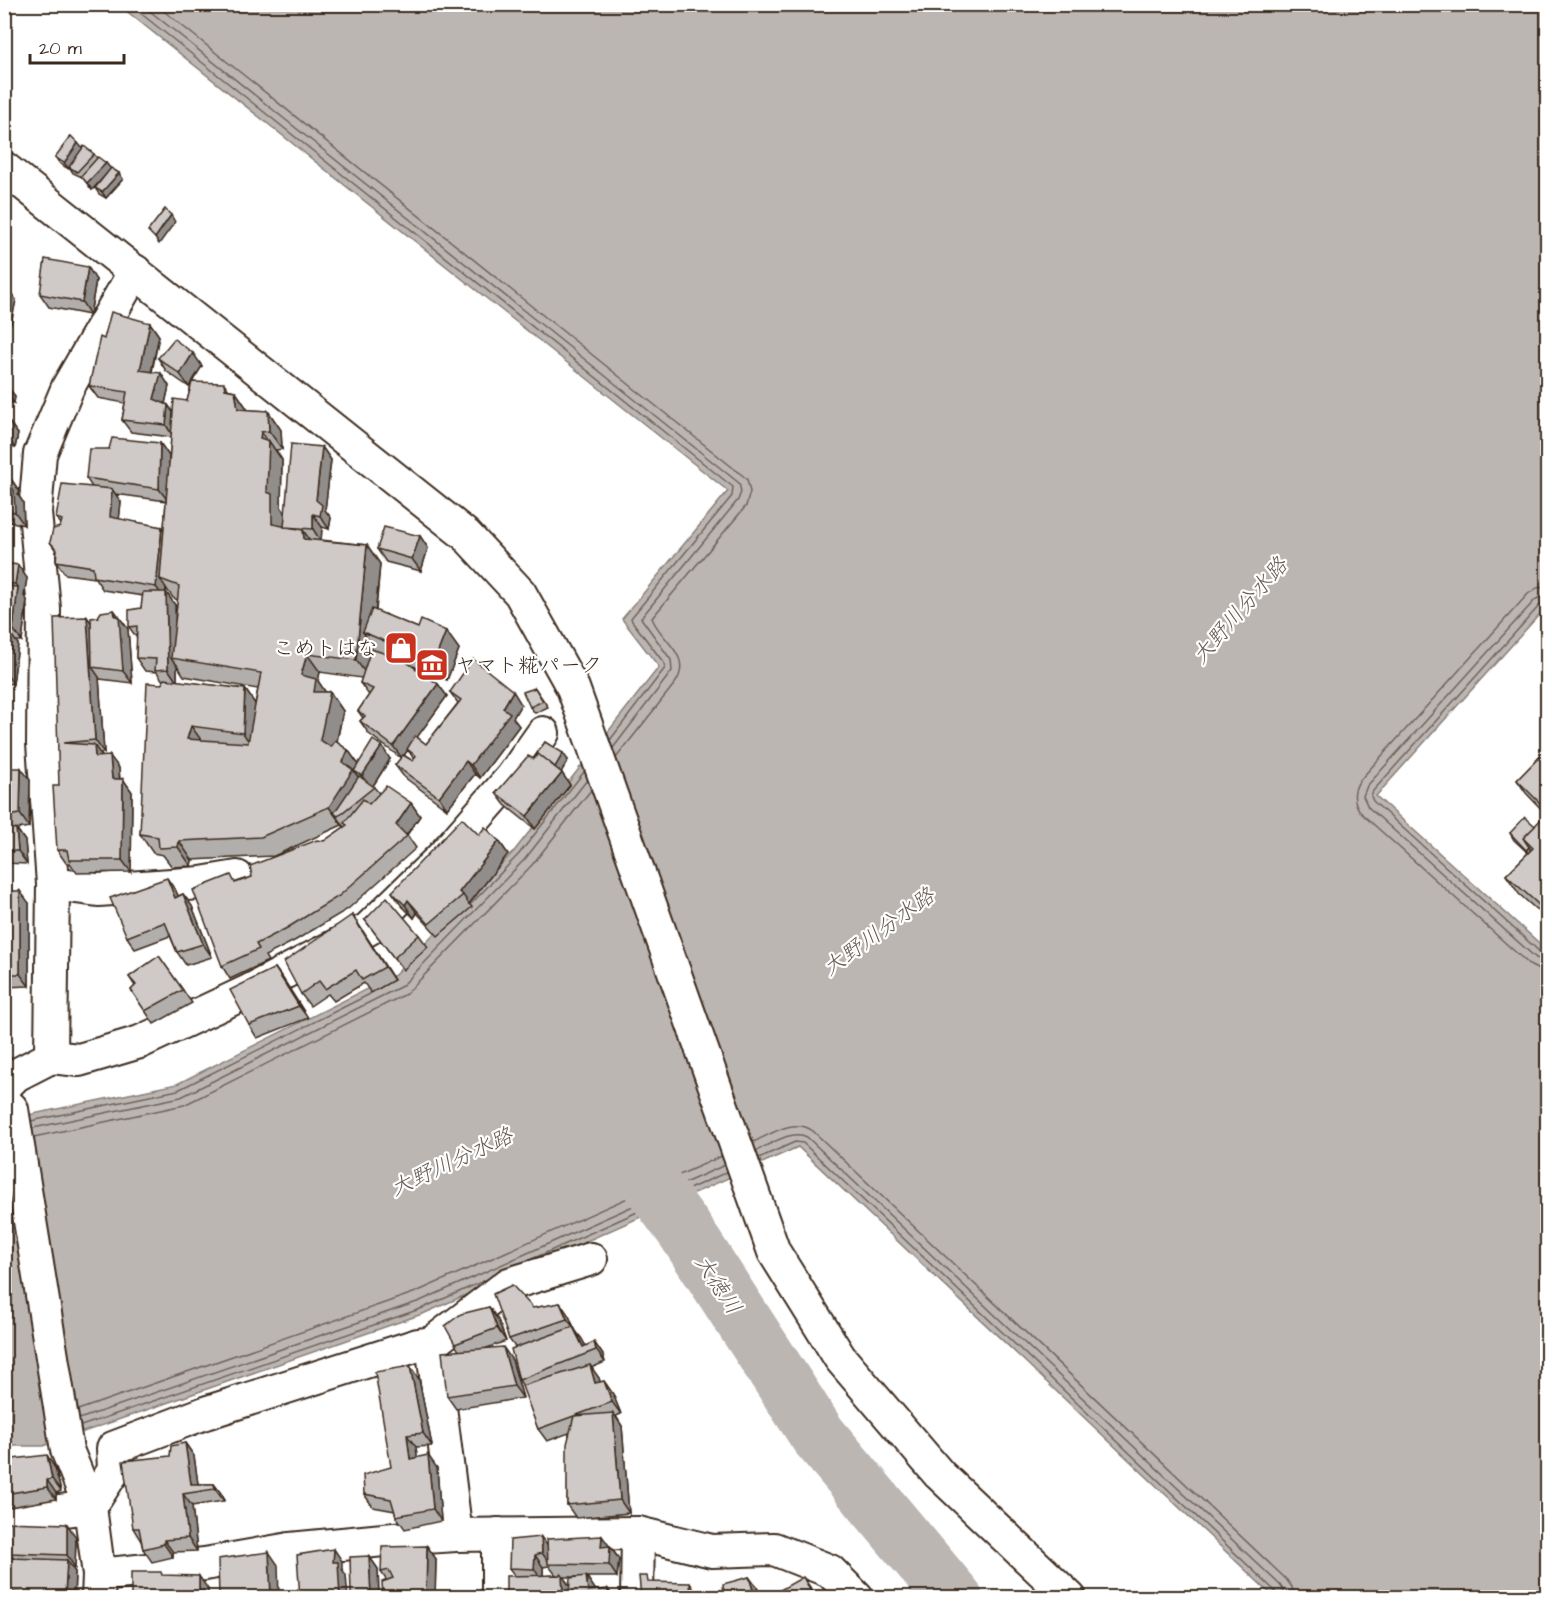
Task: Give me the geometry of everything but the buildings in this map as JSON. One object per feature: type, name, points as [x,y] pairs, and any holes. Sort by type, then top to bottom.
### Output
[{"type":"street","points":[[4,168],[466,535],[520,593],[573,688],[774,1252],[840,1358],[939,1474],[1070,1598]]},
{"type":"street","points":[[51,1057],[53,884],[43,744],[44,609],[35,512],[40,454],[68,387],[135,271]]},
{"type":"street","points":[[543,734],[513,777],[441,858],[368,929],[249,991],[140,1042],[79,1060],[51,1057],[16,1075],[7,1099],[67,1450],[90,1507],[98,1586],[290,1549],[456,1535],[638,1533],[712,1551],[774,1549],[830,1571],[857,1598]]},
{"type":"street","points":[[53,884],[98,890],[201,883],[237,877]]},
{"type":"street","points":[[4,1518],[90,1507],[114,1470],[113,1448],[205,1413],[418,1345],[432,1343],[509,1284],[591,1259]]},
{"type":"street","points":[[432,1343],[456,1535]]},
{"type":"street","points":[[637,1598],[638,1533]]},
{"type":"street","points":[[498,1534],[498,1598]]},
{"type":"street","points":[[290,1549],[294,1598]]},
{"type":"water","name":"大野川分水路","points":[[119,5],[1547,5],[1547,606],[1376,796],[1547,950],[1547,1597],[1274,1597],[798,1147],[425,1313],[43,1446],[5,1446],[4,1120],[177,1084],[395,975],[515,850],[659,667],[622,619],[728,491]]},
{"type":"waterway","name":"大徳川","points":[[620,1142],[684,1229],[817,1434],[954,1598]]},
{"type":"place","name":"こめトはな","points":[[401,648]]},
{"type":"place","name":"ヤマト糀パーク","points":[[432,665]]}]
